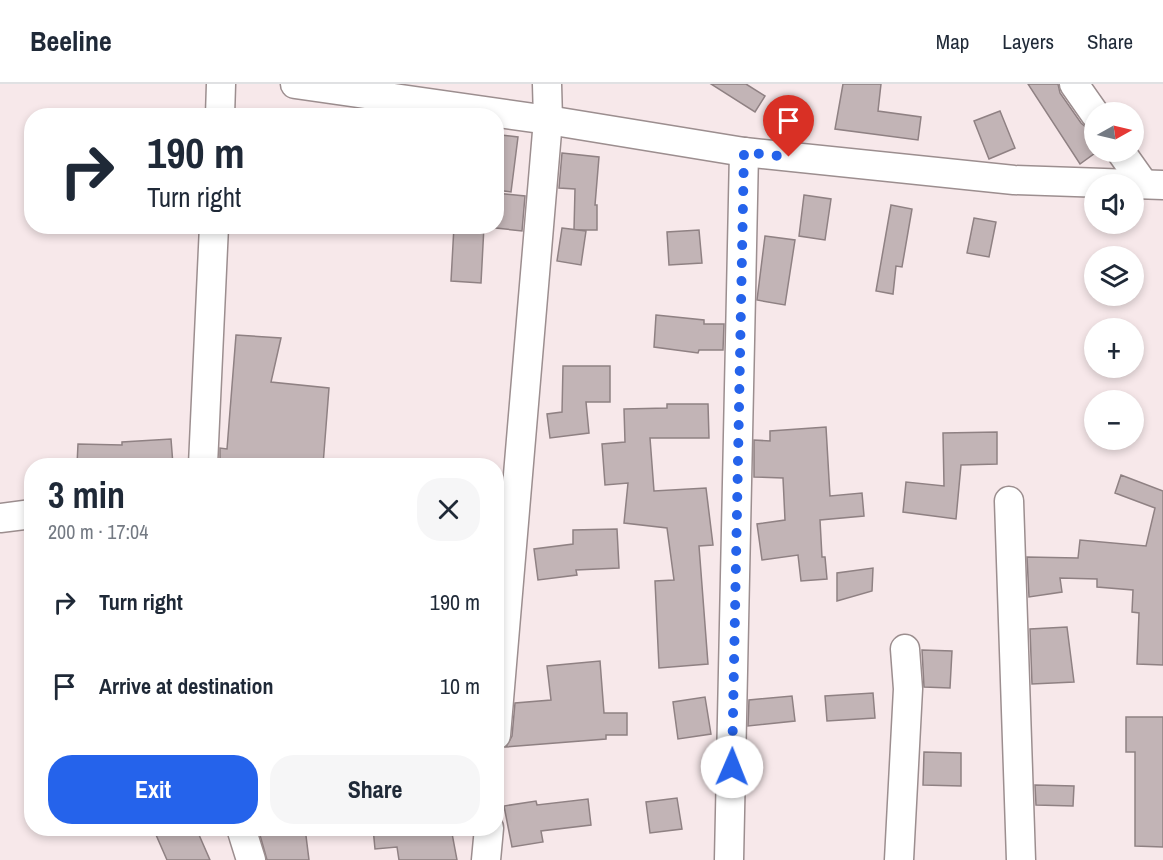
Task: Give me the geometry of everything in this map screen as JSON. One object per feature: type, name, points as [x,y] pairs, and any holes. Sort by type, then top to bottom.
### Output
[{"type":"street","points":[[220,108],[221,84]]},
{"type":"street","points":[[296,84],[464,108]]},
{"type":"street","points":[[504,640],[548,120],[547,84]]},
{"type":"street","points":[[1074,84],[1087,102]]},
{"type":"street","points":[[504,114],[744,152],[1014,180],[1153,184]]},
{"type":"street","points":[[729,860],[744,152]]},
{"type":"street","points":[[1131,162],[1153,184]]},
{"type":"street","points":[[203,458],[214,234]]},
{"type":"street","points":[[1009,501],[1021,860]]},
{"type":"street","points":[[0,518],[24,515]]},
{"type":"street","points":[[899,860],[908,689],[905,649]]},
{"type":"street","points":[[244,836],[251,860]]},
{"type":"street","points":[[486,860],[488,836]]},
{"type":"building","points":[[711,84],[746,84],[765,96],[755,112]]},
{"type":"building","points":[[843,84],[881,84],[878,111],[921,117],[918,140],[835,129]]},
{"type":"building","points":[[1028,84],[1058,84],[1060,93],[1084,126],[1084,161],[1080,164]]},
{"type":"building","points":[[1000,111],[1015,148],[989,159],[974,121]]},
{"type":"building","points":[[504,135],[518,137],[511,192],[504,191]]},
{"type":"building","points":[[562,153],[599,157],[595,205],[597,205],[597,230],[574,230],[575,189],[559,188]]},
{"type":"building","points":[[504,194],[525,196],[522,231],[504,229]]},
{"type":"building","points":[[804,195],[831,199],[825,240],[799,236]]},
{"type":"building","points":[[891,205],[912,209],[902,267],[896,266],[893,294],[876,291]]},
{"type":"building","points":[[974,218],[996,222],[989,257],[967,253]]},
{"type":"building","points":[[562,228],[586,231],[581,265],[557,261]]},
{"type":"building","points":[[699,230],[702,263],[669,265],[667,232]]},
{"type":"building","points":[[454,234],[484,234],[481,283],[451,281]]},
{"type":"building","points":[[765,236],[795,240],[785,305],[757,300]]},
{"type":"building","points":[[656,315],[704,320],[704,324],[724,324],[723,350],[699,350],[698,353],[654,347]]},
{"type":"building","points":[[236,335],[281,338],[271,382],[329,388],[324,458],[220,458],[220,448],[227,449]]},
{"type":"building","points":[[563,366],[610,366],[610,402],[586,402],[589,433],[550,438],[547,414],[562,412]]},
{"type":"building","points":[[667,404],[708,404],[709,438],[650,438],[654,491],[706,488],[713,545],[699,546],[708,664],[659,668],[655,581],[674,580],[667,528],[624,523],[628,483],[605,485],[602,444],[625,442],[624,409],[667,408]]},
{"type":"building","points":[[826,427],[830,496],[862,493],[864,516],[820,520],[822,557],[825,557],[827,579],[801,581],[798,555],[762,560],[757,524],[785,520],[783,478],[754,477],[754,440],[770,441],[770,431]]},
{"type":"building","points":[[997,432],[997,464],[961,465],[956,519],[903,512],[906,482],[944,486],[943,433]]},
{"type":"building","points":[[171,439],[172,458],[77,458],[78,444],[122,445],[122,442]]},
{"type":"building","points":[[1121,475],[1163,491],[1163,665],[1137,664],[1139,613],[1132,612],[1133,590],[1097,587],[1097,579],[1060,578],[1062,592],[1029,597],[1027,557],[1078,558],[1080,540],[1146,546],[1155,508],[1115,493]]},
{"type":"building","points":[[617,529],[619,568],[576,570],[577,575],[538,580],[534,549],[573,544],[573,530]]},
{"type":"building","points":[[873,568],[872,591],[837,601],[837,573]]},
{"type":"building","points":[[1067,627],[1074,682],[1032,684],[1030,629]]},
{"type":"building","points":[[922,650],[952,651],[950,688],[924,687]]},
{"type":"building","points":[[600,661],[604,713],[627,713],[627,735],[606,735],[606,739],[506,747],[512,736],[515,703],[551,700],[547,666]]},
{"type":"building","points":[[873,693],[875,718],[827,721],[825,696]]},
{"type":"building","points":[[792,696],[795,721],[748,726],[749,700]]},
{"type":"building","points":[[705,697],[711,734],[678,739],[673,702]]},
{"type":"building","points":[[1126,717],[1163,717],[1163,847],[1135,846],[1135,752],[1126,752]]},
{"type":"building","points":[[924,752],[961,753],[961,786],[923,785]]},
{"type":"building","points":[[1035,785],[1074,786],[1073,806],[1036,805]]},
{"type":"building","points":[[677,798],[682,829],[650,833],[646,802]]},
{"type":"building","points":[[588,799],[591,825],[541,831],[543,842],[512,847],[504,806],[536,801],[537,805]]},
{"type":"building","points":[[156,836],[200,836],[210,860],[167,860]]},
{"type":"building","points":[[260,836],[306,836],[309,860],[267,860]]},
{"type":"building","points":[[374,836],[452,836],[457,860],[399,860],[397,847],[375,849]]},
{"type":"route","points":[[732,767],[744,152],[789,157]]}]
